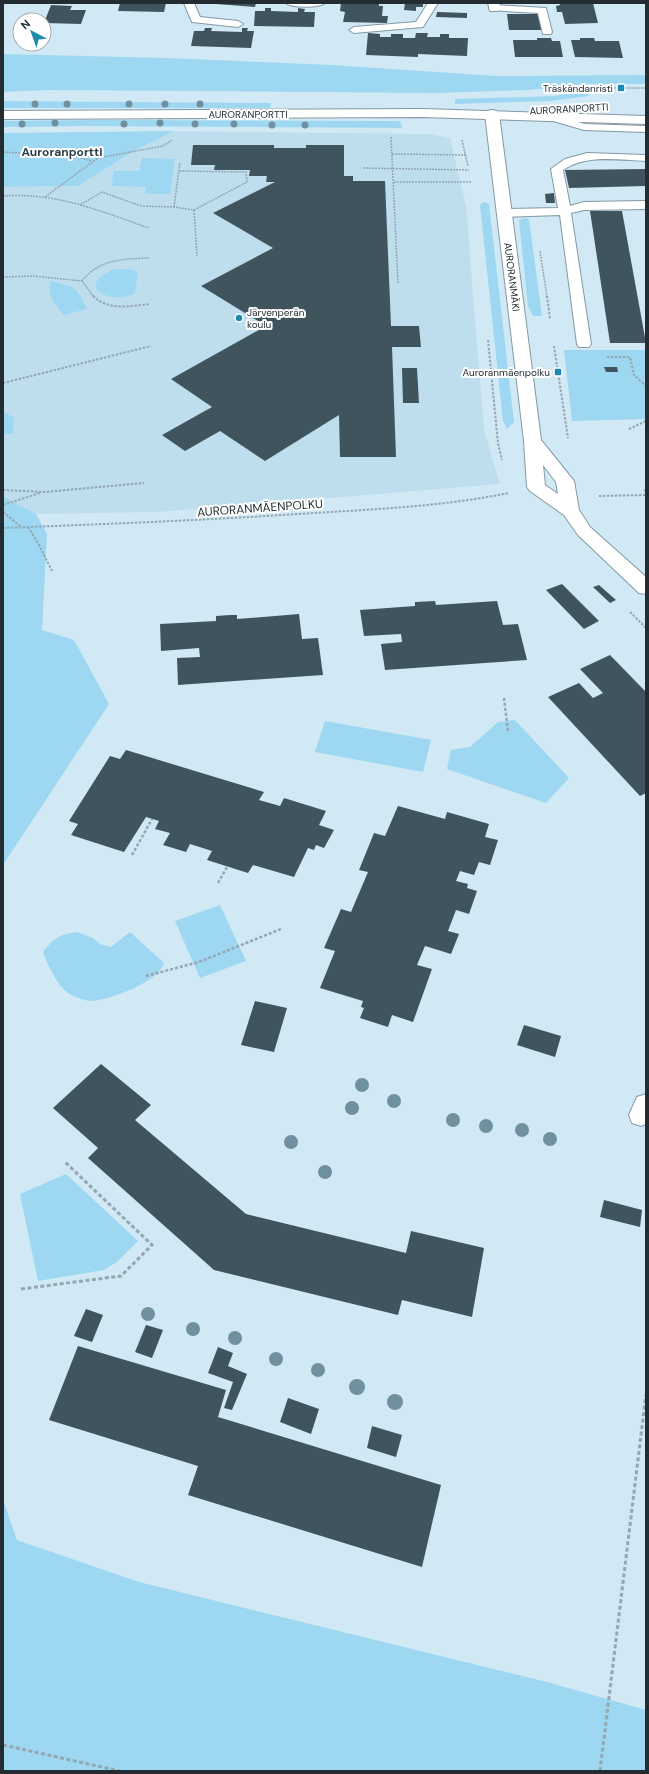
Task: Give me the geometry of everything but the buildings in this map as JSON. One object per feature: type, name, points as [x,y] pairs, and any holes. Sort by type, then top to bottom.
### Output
[{"type":"main road","name":"AURORANPORTTI","points":[[3,115],[492,114],[568,109],[639,107]]},
{"type":"main road","name":"AURORANPORTTI","points":[[492,114],[554,118],[646,120]]},
{"type":"main road","name":"AURORANMÄKI","points":[[492,114],[533,441],[536,487],[570,511],[584,531],[646,588]]},
{"type":"main road","name":"AURORANMÄKI","points":[[533,441],[565,481],[570,511]]},
{"type":"lane","points":[[189,3],[196,20],[238,24]]},
{"type":"lane","points":[[291,3],[320,3]]},
{"type":"lane","points":[[354,30],[418,25],[433,3]]},
{"type":"lane","points":[[494,6],[542,10],[547,32]]},
{"type":"lane","points":[[554,118],[584,127],[646,129]]},
{"type":"lane","points":[[584,344],[565,211],[557,169],[569,161],[587,156],[646,158]]},
{"type":"lane","points":[[504,213],[565,211],[584,206],[646,205]]},
{"type":"path","points":[[391,134],[398,283]]},
{"type":"path","points":[[45,197],[98,158],[163,146],[176,137]]},
{"type":"path","points":[[3,152],[73,156],[93,162]]},
{"type":"path","points":[[392,154],[466,155]]},
{"type":"path","points":[[174,207],[180,162]]},
{"type":"path","points":[[363,168],[469,170]]},
{"type":"path","points":[[80,205],[102,192],[141,206],[174,207],[194,210],[247,182],[246,172],[179,171]]},
{"type":"path","points":[[394,182],[472,182]]},
{"type":"path","points":[[3,196],[24,194],[45,197],[80,205],[149,228]]},
{"type":"path","points":[[194,210],[197,256]]},
{"type":"path","points":[[82,281],[88,271],[96,266],[128,259],[149,258]]},
{"type":"path","points":[[3,277],[34,276],[82,281]]},
{"type":"path","points":[[82,281],[87,292],[101,303],[110,306],[123,307],[150,304]]},
{"type":"path","points":[[3,383],[151,346]]},
{"type":"path","points":[[600,358],[630,357],[634,375],[646,386]]},
{"type":"path","points":[[556,358],[563,358]]},
{"type":"path","points":[[629,429],[646,421]]},
{"type":"path","points":[[3,490],[44,492],[144,482]]},
{"type":"path","points":[[594,496],[646,495],[645,489]]},
{"type":"path","points":[[3,506],[44,492]]},
{"type":"path","name":"AURORANMÄENPOLKU","points":[[3,528],[21,526],[196,521],[391,508],[484,498],[511,493]]},
{"type":"path","points":[[3,512],[21,526]]},
{"type":"path","points":[[28,526],[35,536],[38,546],[52,571]]},
{"type":"path","points":[[504,698],[508,732]]},
{"type":"path","points":[[132,855],[152,819]]},
{"type":"path","points":[[218,883],[227,867]]},
{"type":"path","points":[[146,976],[199,962],[281,929]]},
{"type":"path","points":[[21,1289],[121,1276],[152,1245],[65,1162]]},
{"type":"path","points":[[600,1771],[646,1394]]},
{"type":"path","points":[[3,1745],[120,1771]]},
{"type":"shaded area","points":[[3,54],[167,58],[332,65],[497,76],[646,75],[646,84],[588,84],[528,90],[437,93],[47,90],[3,92]]},
{"type":"shaded area","points":[[586,91],[589,96],[550,101],[455,104],[455,99],[554,96]]},
{"type":"shaded area","points":[[3,101],[271,103],[270,108],[3,108]]},
{"type":"shaded area","points":[[3,121],[400,121],[402,128],[91,126],[3,127]]},
{"type":"shaded area","name":"Järvenperän koulu","points":[[174,131],[430,134],[450,138],[466,206],[484,430],[500,484],[158,512],[36,514],[3,496],[3,187],[78,186],[134,151]]},
{"type":"shaded area","points":[[174,131],[134,151],[78,186],[3,187],[3,133]]},
{"type":"shaded area","points":[[142,158],[175,159],[170,194],[145,194],[146,187],[111,186],[114,171],[139,171]]},
{"type":"shaded area","points":[[485,202],[489,204],[514,422],[507,429],[503,421],[480,205]]},
{"type":"shaded area","points":[[524,218],[529,219],[542,316],[533,316],[528,306],[519,220]]},
{"type":"shaded area","points":[[115,269],[129,269],[138,272],[135,293],[116,297],[107,296],[100,292],[96,287],[97,282],[103,275]]},
{"type":"shaded area","points":[[51,281],[74,288],[80,295],[87,309],[64,315],[52,299],[50,291]]},
{"type":"shaded area","points":[[564,350],[646,350],[646,419],[572,421]]},
{"type":"shaded area","points":[[3,411],[14,418],[13,434],[3,434]]},
{"type":"shaded area","points":[[3,496],[36,514],[47,534],[42,630],[74,640],[109,704],[3,865]]},
{"type":"shaded area","points":[[515,720],[569,778],[546,803],[447,769],[451,750],[470,747],[498,722]]},
{"type":"shaded area","points":[[325,721],[431,740],[423,772],[315,752]]},
{"type":"shaded area","points":[[220,905],[246,961],[200,978],[175,921]]},
{"type":"shaded area","points":[[77,932],[93,938],[100,944],[111,947],[130,932],[164,963],[153,977],[133,989],[121,994],[91,1001],[73,996],[68,993],[56,980],[43,952],[58,938],[66,934]]},
{"type":"shaded area","points":[[66,1174],[138,1241],[117,1262],[104,1270],[38,1281],[20,1194]]},
{"type":"shaded area","points":[[3,1500],[17,1540],[139,1582],[547,1682],[646,1710],[646,1771],[3,1771]]},
{"type":"place","name":"Träskändanristi","points":[[621,88]]},
{"type":"place","name":"Järvenperän koulu","points":[[239,318]]},
{"type":"place","name":"Auroranmäenpolku","points":[[558,372]]},
{"type":"district","name":"Auroranportti","points":[[62,152]]}]
